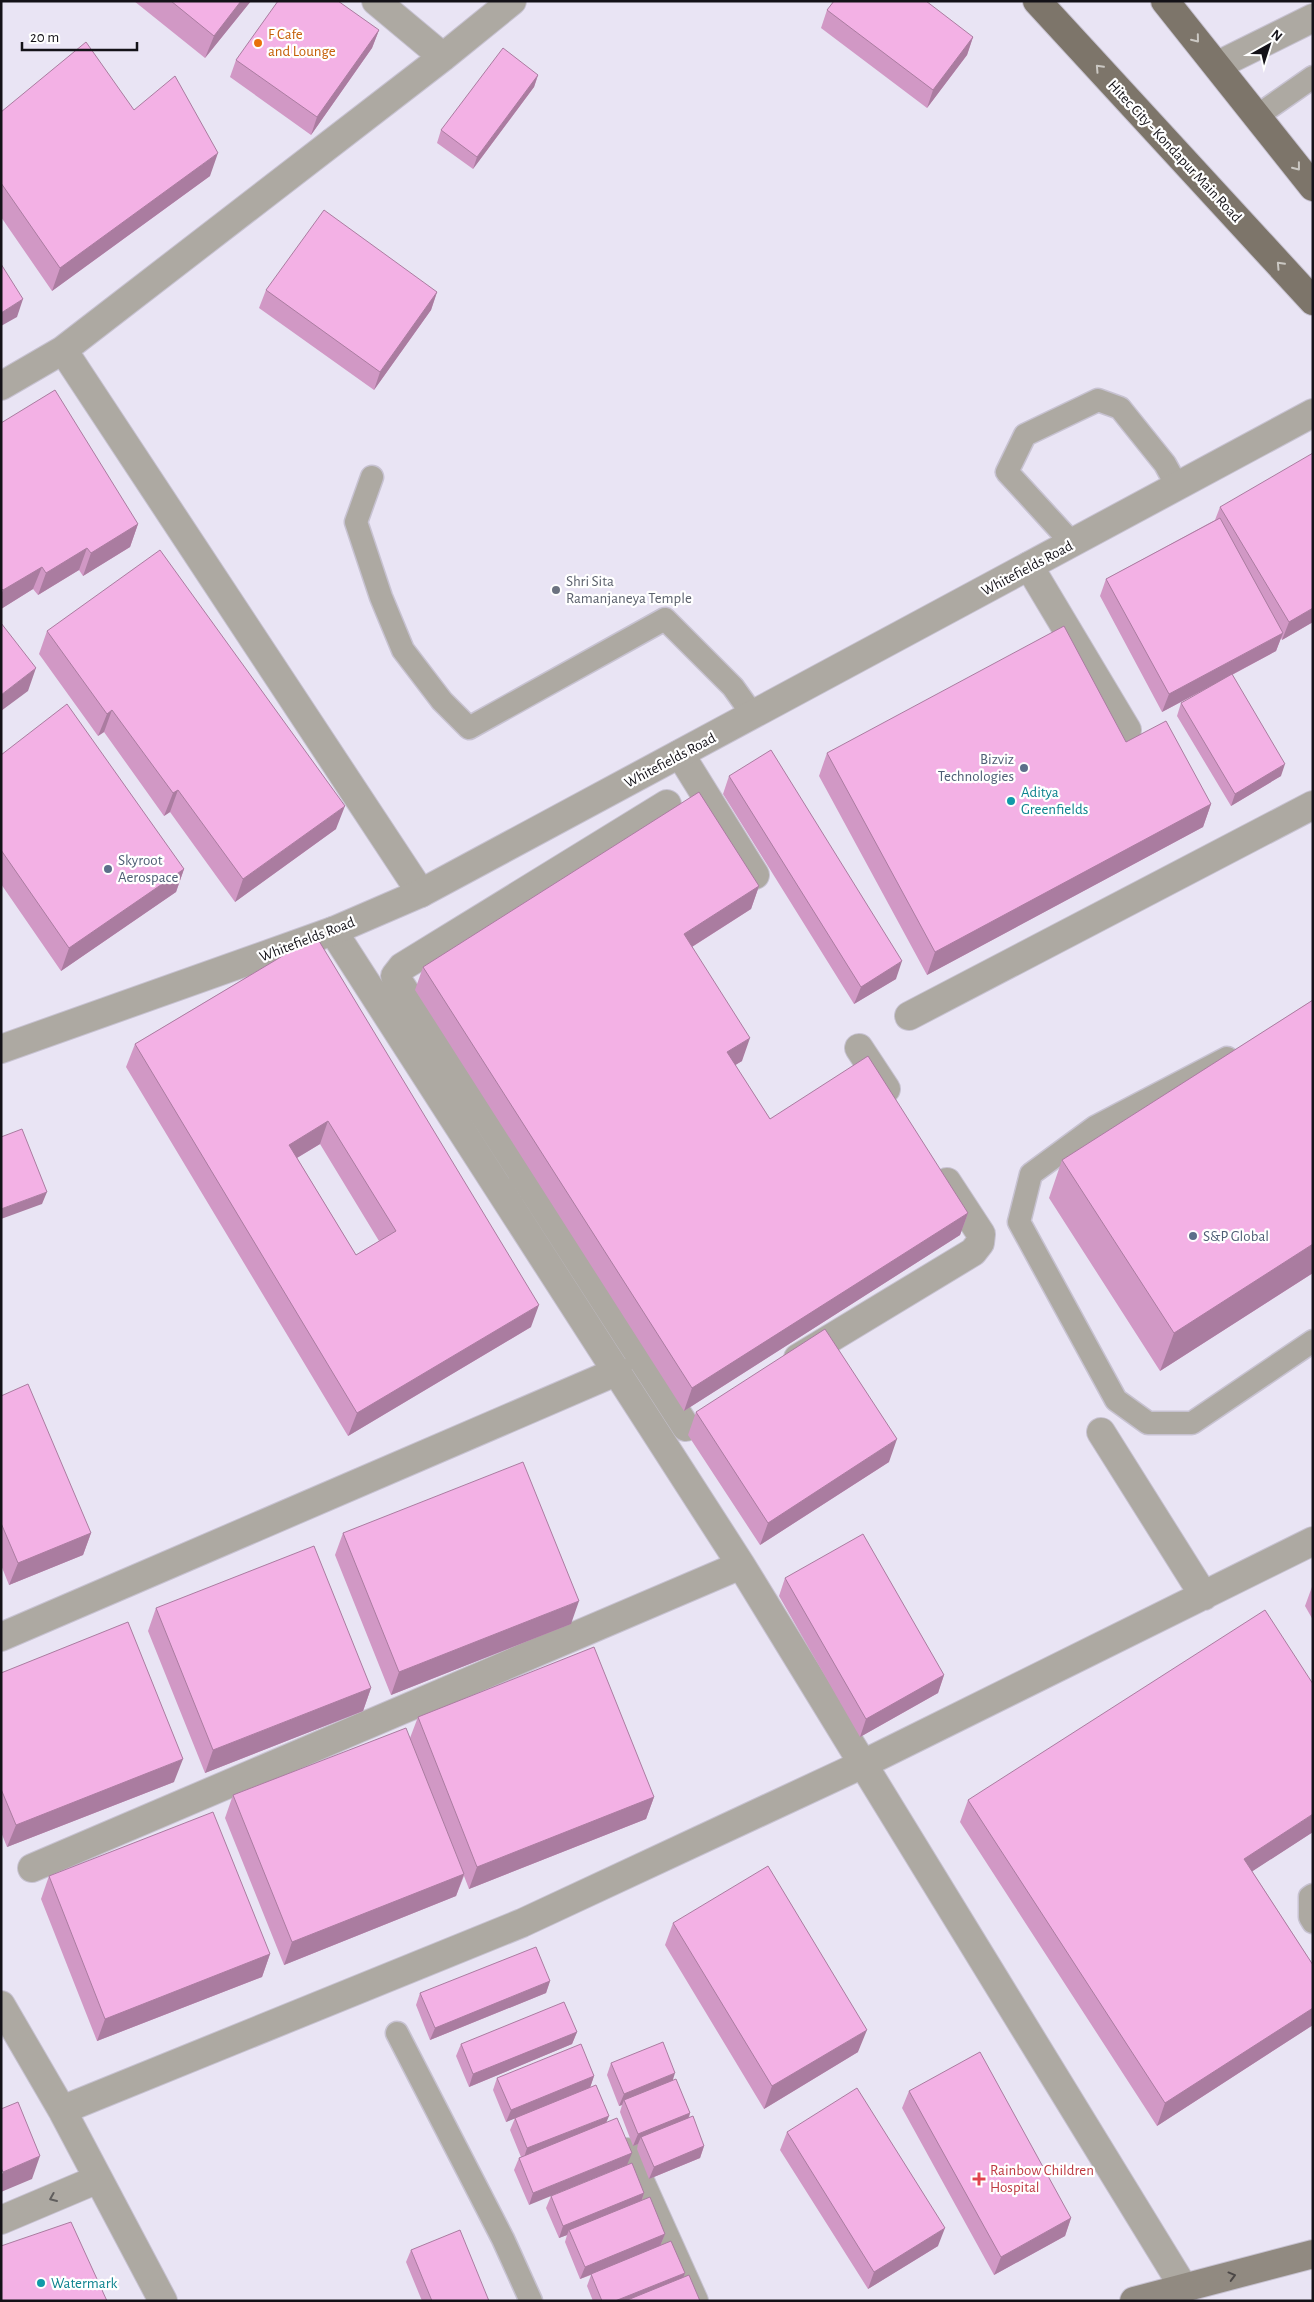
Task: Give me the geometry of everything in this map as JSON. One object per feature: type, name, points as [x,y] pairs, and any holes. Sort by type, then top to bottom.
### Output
[{"type":"main road","name":"Hitec City - Kondapur Main Road","points":[[1037,1],[1313,301]]},
{"type":"main road","points":[[1165,1],[1218,65],[1313,187]]},
{"type":"main road","points":[[1134,2301],[1313,2254]]},
{"type":"street","points":[[376,1],[443,57]]},
{"type":"street","points":[[1,386],[63,350],[443,57],[512,1]]},
{"type":"street","points":[[1218,65],[1313,18]]},
{"type":"street","points":[[63,350],[421,893]]},
{"type":"street","name":"Whitefields Road","points":[[1,1049],[334,931],[421,893],[1313,413]]},
{"type":"street","points":[[1029,566],[1127,730]]},
{"type":"street","points":[[680,754],[755,875]]},
{"type":"street","points":[[663,1442],[695,1422],[395,976],[402,967],[667,804]]},
{"type":"street","points":[[909,1016],[1313,805]]},
{"type":"street","points":[[334,931],[741,1565],[1184,2288]]},
{"type":"street","points":[[859,1048],[902,1112]]},
{"type":"street","points":[[779,1370],[973,1252],[980,1243],[981,1234],[933,1161]]},
{"type":"street","points":[[1,1637],[618,1371]]},
{"type":"street","points":[[1101,1432],[1204,1596]]},
{"type":"street","points":[[62,2110],[522,1922],[863,1764],[1313,1541]]},
{"type":"street","points":[[32,1868],[741,1565]]},
{"type":"street","points":[[1,2005],[62,2110],[163,2301]]},
{"type":"street","points":[[627,2152],[694,2301]]},
{"type":"street","points":[[1,2220],[98,2179]]},
{"type":"lane","points":[[1257,116],[1313,77]]},
{"type":"lane","points":[[1072,543],[1007,472],[1025,435],[1098,400],[1120,408],[1165,464],[1177,486]]},
{"type":"lane","points":[[372,477],[356,522],[380,597],[403,650],[442,701],[469,728],[665,619],[733,687],[753,715]]},
{"type":"lane","points":[[1243,1050],[1095,1127],[1031,1174],[1019,1222],[1116,1400],[1148,1423],[1192,1423],[1313,1342]]},
{"type":"lane","points":[[1313,1895],[1310,1897],[1310,1917],[1313,1922]]},
{"type":"lane","points":[[397,2033],[503,2239],[531,2301]]},
{"type":"building","points":[[171,1],[241,1],[214,36]]},
{"type":"building","points":[[278,1],[338,1],[379,30],[317,117],[236,60]]},
{"type":"building","points":[[834,1],[926,1],[973,37],[933,90],[827,10]]},
{"type":"building","points":[[86,42],[134,110],[175,76],[218,153],[60,268],[1,183],[1,112]]},
{"type":"building","points":[[503,48],[538,75],[477,157],[441,130]]},
{"type":"building","points":[[324,210],[437,292],[380,372],[266,290]]},
{"type":"building","points":[[1,264],[23,299],[1,313]]},
{"type":"building","points":[[55,390],[138,524],[91,553],[87,548],[46,573],[42,567],[3,590],[1,588],[1,423]]},
{"type":"building","points":[[1313,453],[1313,608],[1289,622],[1220,507]]},
{"type":"building","points":[[1220,518],[1283,633],[1169,694],[1106,579]]},
{"type":"building","points":[[160,550],[345,806],[243,879],[178,790],[173,793],[112,710],[107,714],[47,631]]},
{"type":"building","points":[[1,623],[36,668],[1,695]]},
{"type":"building","name":"Aditya Greenfields","points":[[1064,626],[1126,742],[1166,721],[1211,804],[935,952],[827,753]]},
{"type":"building","points":[[1232,674],[1285,764],[1235,794],[1181,703]]},
{"type":"building","points":[[67,704],[184,869],[69,948],[1,850],[1,755]]},
{"type":"building","points":[[771,750],[902,961],[861,987],[729,776]]},
{"type":"building","points":[[699,792],[759,886],[684,934],[750,1038],[727,1052],[770,1119],[868,1056],[968,1213],[692,1388],[423,967]]},
{"type":"building","points":[[316,936],[539,1305],[357,1413],[135,1044]],"holes":[[[328,1121],[396,1231],[356,1255],[289,1145]]]},
{"type":"building","name":"S&P Global","points":[[1313,1000],[1313,1244],[1174,1333],[1062,1160]]},
{"type":"building","points":[[22,1129],[47,1192],[1,1209],[1,1137]]},
{"type":"building","points":[[825,1329],[897,1439],[768,1523],[696,1412]]},
{"type":"building","points":[[28,1384],[91,1533],[18,1563],[1,1523],[1,1396]]},
{"type":"building","points":[[523,1462],[579,1601],[399,1672],[343,1533]]},
{"type":"building","points":[[863,1534],[944,1675],[866,1719],[785,1578]]},
{"type":"building","points":[[314,1546],[371,1688],[213,1750],[156,1608]]},
{"type":"building","points":[[1265,1610],[1313,1684],[1313,1814],[1244,1859],[1313,1965],[1313,2008],[1165,2103],[968,1800]]},
{"type":"building","points":[[128,1622],[183,1759],[16,1825],[1,1789],[1,1673]]},
{"type":"building","points":[[594,1647],[654,1797],[477,1867],[418,1717]]},
{"type":"building","points":[[406,1728],[464,1874],[292,1942],[233,1795]]},
{"type":"building","points":[[213,1812],[270,1954],[105,2019],[49,1876]]},
{"type":"building","points":[[768,1866],[867,2030],[772,2086],[673,1923]]},
{"type":"building","points":[[536,1947],[550,1981],[435,2028],[420,1993]]},
{"type":"building","points":[[564,2002],[577,2032],[473,2074],[461,2044]]},
{"type":"building","points":[[663,2042],[675,2073],[624,2094],[611,2063]]},
{"type":"building","points":[[581,2044],[594,2076],[511,2110],[497,2078]]},
{"type":"building","points":[[980,2052],[1071,2218],[1001,2257],[909,2091]]},
{"type":"building","points":[[676,2079],[690,2113],[638,2134],[624,2100]]},
{"type":"building","points":[[596,2085],[609,2116],[527,2148],[515,2118]]},
{"type":"building","points":[[857,2088],[945,2228],[874,2272],[787,2132]]},
{"type":"building","points":[[18,2102],[40,2156],[3,2172],[1,2168],[1,2109]]},
{"type":"building","points":[[693,2116],[704,2146],[654,2167],[641,2137]]},
{"type":"building","points":[[617,2118],[632,2153],[533,2193],[519,2158]]},
{"type":"building","points":[[632,2163],[644,2193],[563,2226],[551,2196]]},
{"type":"building","points":[[650,2197],[665,2234],[585,2267],[569,2230]]},
{"type":"building","points":[[71,2222],[107,2301],[1,2301],[1,2246]]},
{"type":"building","points":[[460,2230],[489,2301],[432,2301],[411,2250]]},
{"type":"building","points":[[671,2241],[685,2273],[615,2301],[602,2301],[591,2274]]},
{"type":"building","points":[[689,2275],[700,2301],[625,2301]]},
{"type":"place","name":"F Cafe and Lounge","points":[[258,43]]},
{"type":"place","name":"Shri Sita Ramanjaneya Temple","points":[[556,590]]},
{"type":"place","name":"Bizviz Technologies","points":[[1024,768]]},
{"type":"place","name":"Aditya Greenfields","points":[[1011,801]]},
{"type":"place","name":"Skyroot Aerospace","points":[[108,869]]},
{"type":"place","name":"S&P Global","points":[[1193,1236]]},
{"type":"place","name":"Rainbow Children Hospital","points":[[979,2179]]},
{"type":"place","name":"Watermark","points":[[41,2283]]}]
